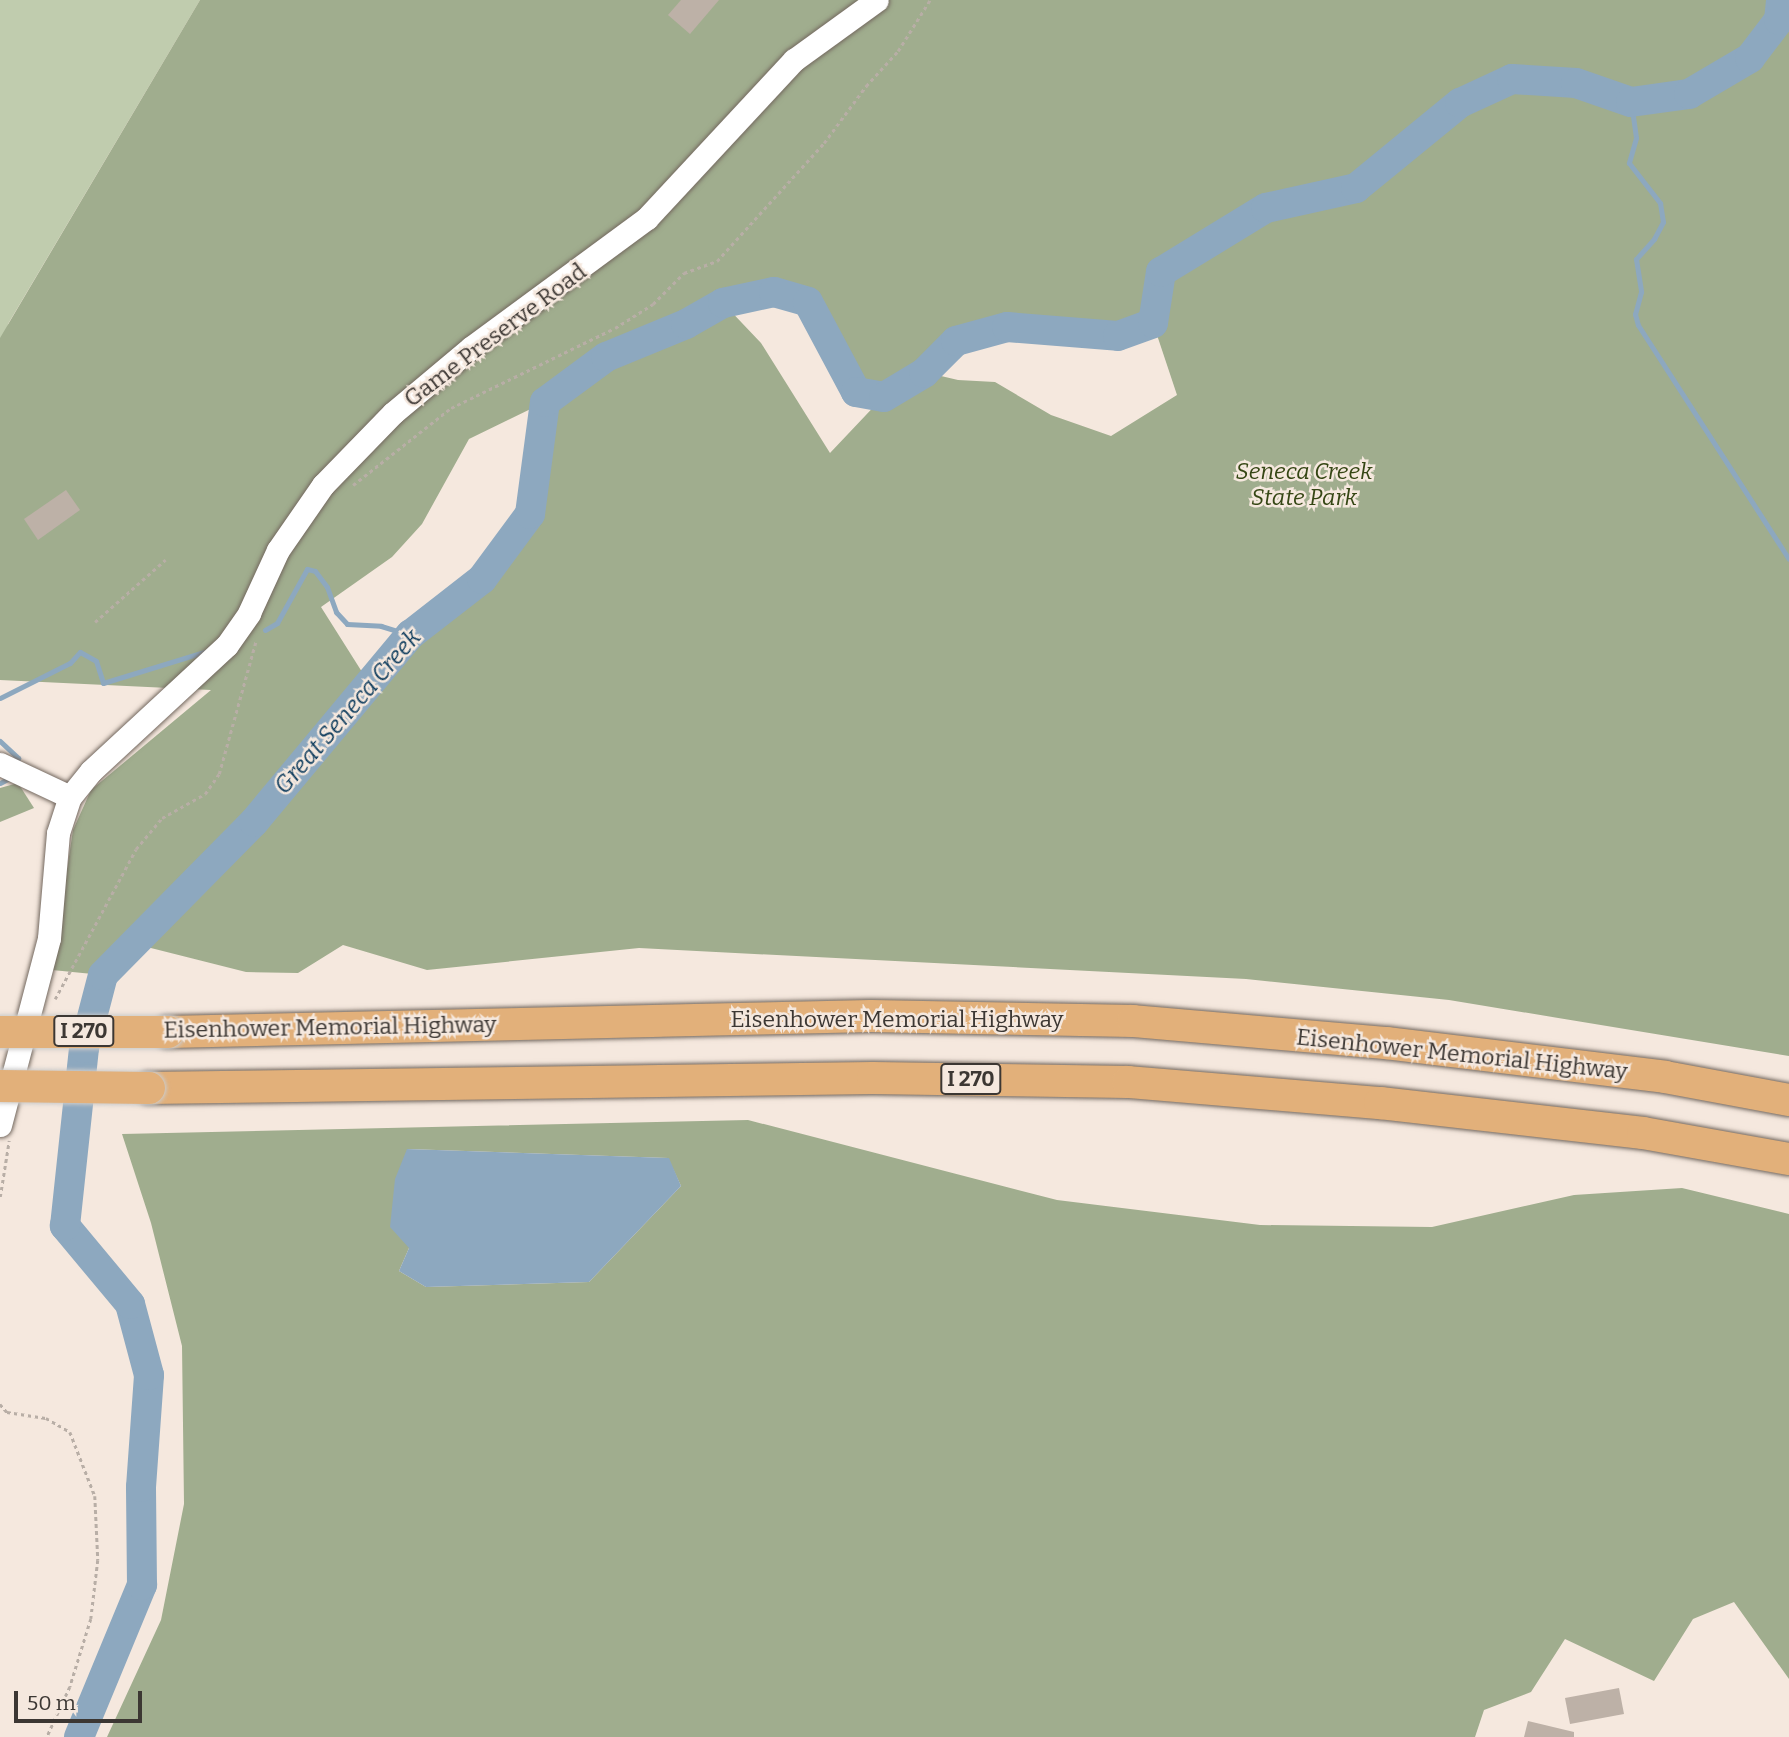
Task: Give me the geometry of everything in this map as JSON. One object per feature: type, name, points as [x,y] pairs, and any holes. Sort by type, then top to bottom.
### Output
[{"type":"highway","name":"Eisenhower Memorial Highway","points":[[0,1032],[168,1032],[871,1016],[1133,1021],[1386,1043],[1665,1077],[1789,1100]]},
{"type":"highway","name":"I 270","points":[[0,1086],[149,1088],[873,1078],[1128,1082],[1394,1104],[1643,1133],[1789,1159]]},
{"type":"street","name":"Game Preserve Road","points":[[5,1130],[50,938],[58,833],[70,797],[91,771],[178,695],[227,645],[249,613],[278,550],[323,485],[393,413],[472,347],[646,218],[794,60],[877,0]]},
{"type":"street","points":[[3,764],[70,797]]},
{"type":"path","points":[[344,492],[451,408],[615,328],[653,304],[684,273],[717,261],[824,144],[866,86],[898,51],[930,0]]},
{"type":"path","points":[[95,622],[165,560]]},
{"type":"path","points":[[54,1000],[136,849],[162,818],[205,794],[219,774],[247,663],[260,630]]},
{"type":"path","points":[[0,1197],[5,1130]]},
{"type":"path","points":[[0,1404],[7,1412],[46,1418],[70,1432],[95,1496],[98,1560],[91,1619],[66,1699],[47,1737]]},
{"type":"green space","points":[[0,0],[200,0],[8,324],[0,407]]},
{"type":"green space","name":"Seneca Creek State Park","points":[[200,0],[1789,0],[1789,1056],[1449,1000],[1246,979],[639,948],[427,970],[343,945],[298,973],[246,972],[135,944],[103,975],[52,970],[73,830],[91,790],[211,690],[0,680],[0,338]],"holes":[[[774,292],[808,302],[856,392],[883,397],[830,453],[761,343],[723,303]],[[1153,323],[1177,395],[1111,436],[1051,415],[995,382],[958,380],[924,372],[956,341],[1007,327],[1118,336]],[[545,402],[530,514],[482,579],[410,635],[369,683],[321,607],[392,557],[422,524],[469,439]]]},
{"type":"green space","points":[[18,783],[34,808],[0,822],[0,788]]},
{"type":"green space","points":[[748,1120],[1057,1200],[1260,1225],[1432,1227],[1574,1195],[1682,1188],[1789,1214],[1789,1679],[1734,1602],[1693,1619],[1654,1681],[1565,1639],[1531,1692],[1484,1710],[1475,1737],[107,1737],[161,1620],[184,1504],[182,1346],[151,1223],[122,1134]],"holes":[[[407,1149],[668,1158],[681,1186],[589,1282],[426,1287],[399,1271],[409,1248]]]},
{"type":"water","points":[[407,1149],[669,1158],[681,1186],[589,1282],[426,1287],[399,1271],[409,1248],[390,1227],[395,1179]]},
{"type":"building","points":[[681,0],[719,0],[690,34],[668,15]]},
{"type":"building","points":[[66,490],[80,510],[38,540],[24,519]]},
{"type":"building","points":[[1619,1688],[1624,1714],[1570,1724],[1565,1698]]},
{"type":"building","points":[[1528,1721],[1574,1732],[1574,1737],[1524,1737]]},
{"type":"waterway","name":"Great Seneca Creek","points":[[79,1737],[142,1585],[141,1487],[149,1375],[130,1304],[65,1226],[84,1048],[103,975],[254,822],[410,635],[482,579],[530,514],[545,402],[606,357],[686,324],[723,303],[774,292],[808,302],[856,392],[884,397],[924,373],[956,341],[1007,327],[1118,336],[1153,323],[1161,272],[1266,208],[1356,188],[1460,103],[1512,79],[1576,83],[1631,102],[1689,94],[1750,58],[1779,20],[1781,0]]},
{"type":"waterway","points":[[1631,102],[1636,138],[1629,163],[1660,203],[1663,222],[1654,239],[1636,259],[1641,292],[1635,314],[1638,325],[1789,559]]},
{"type":"waterway","points":[[265,630],[277,623],[307,569],[315,571],[327,587],[336,612],[347,624],[381,626],[410,635]]},
{"type":"waterway","points":[[0,698],[70,663],[80,652],[96,661],[103,683],[204,652]]},
{"type":"waterway","points":[[0,741],[18,758],[16,764]]},
{"type":"waterway","points":[[0,783],[13,776]]}]
